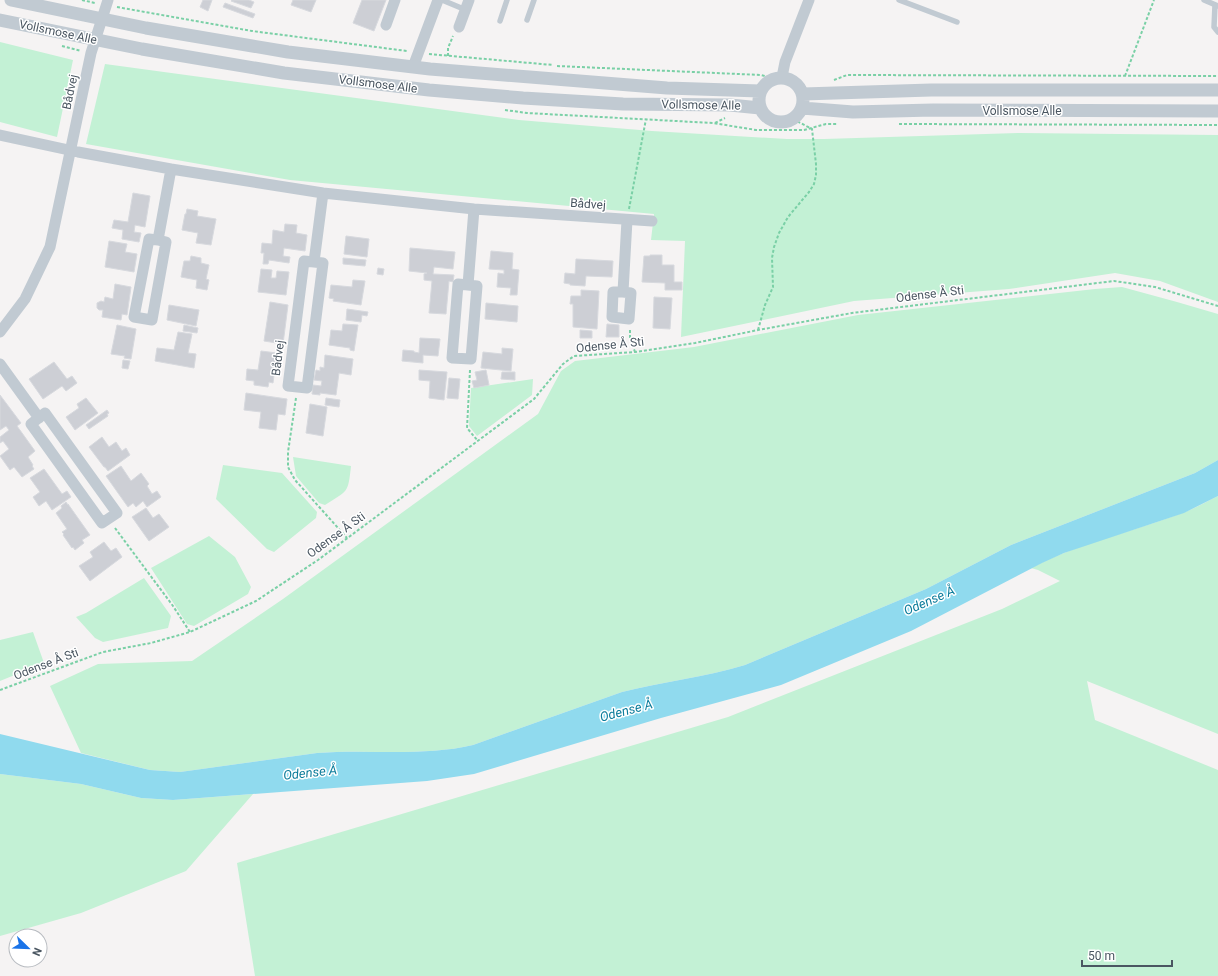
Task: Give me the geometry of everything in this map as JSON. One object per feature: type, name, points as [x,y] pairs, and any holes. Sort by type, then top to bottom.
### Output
[{"type":"street","name":"Vollsmose Alle","points":[[11,0],[146,28],[288,52],[413,67],[525,78],[667,88],[760,91]]},
{"type":"street","name":"Bådvej","points":[[0,332],[25,299],[50,247],[95,40],[108,0]]},
{"type":"street","points":[[386,25],[395,0]]},
{"type":"street","points":[[413,67],[438,0]]},
{"type":"street","points":[[782,77],[785,62],[809,0]]},
{"type":"street","points":[[459,27],[467,5]]},
{"type":"street","name":"Vollsmose Alle","points":[[0,20],[142,49],[284,72],[429,90],[523,98],[623,104],[730,105],[760,108]]},
{"type":"street","points":[[782,77],[790,79],[796,83],[803,94],[803,101],[802,108],[793,119],[786,122],[778,122],[770,120],[764,115],[758,100],[760,91],[765,84],[773,79],[782,77]]},
{"type":"street","name":"Vollsmose Alle","points":[[803,94],[931,90],[1218,90]]},
{"type":"street","name":"Vollsmose Alle","points":[[802,108],[853,112],[933,110],[1218,111]]},
{"type":"street","name":"Bådvej","points":[[0,135],[171,169],[323,193],[474,209],[652,221]]},
{"type":"street","points":[[158,240],[171,169]]},
{"type":"street","points":[[314,262],[323,193]]},
{"type":"street","points":[[468,285],[474,209]]},
{"type":"street","points":[[623,292],[627,220]]},
{"type":"street","points":[[149,239],[158,240],[166,242],[152,320],[134,317],[149,239]]},
{"type":"street","name":"Bådvej","points":[[304,261],[314,262],[323,263],[307,388],[288,386],[304,261]]},
{"type":"street","points":[[458,284],[468,285],[477,286],[471,359],[452,358],[458,284]]},
{"type":"street","points":[[613,292],[623,292],[631,293],[629,318],[612,318],[613,292]]},
{"type":"street","points":[[0,364],[39,418]]},
{"type":"street","points":[[45,413],[117,513],[102,523],[31,424],[39,418],[45,413]]},
{"type":"lane","points":[[442,0],[467,5]]},
{"type":"lane","points":[[500,20],[507,0]]},
{"type":"lane","points":[[527,20],[534,0]]},
{"type":"lane","points":[[900,0],[957,22]]},
{"type":"lane","points":[[1204,0],[1216,5],[1214,27],[1218,32]]},
{"type":"path","points":[[1122,90],[1126,75],[1154,0]]},
{"type":"path","points":[[448,56],[450,42],[455,30],[459,27]]},
{"type":"path","points":[[830,82],[847,74],[1218,76]]},
{"type":"path","points":[[627,220],[646,119]]},
{"type":"path","points":[[758,330],[765,305],[774,287],[772,258],[774,247],[788,217],[809,192],[814,184],[816,175],[812,129],[793,119]]},
{"type":"path","name":"Odense Å Sti","points":[[0,690],[103,652],[151,643],[190,632],[256,601],[318,560],[534,399],[563,364],[574,356],[634,352],[695,344],[852,312],[1114,281],[1155,287],[1218,306]]},
{"type":"path","points":[[629,318],[630,338],[634,352]]},
{"type":"path","points":[[471,359],[467,428],[478,441]]},
{"type":"path","points":[[297,387],[288,452],[288,467],[295,480],[347,538]]},
{"type":"path","points":[[108,519],[173,606],[190,632]]},
{"type":"green space","points":[[0,42],[73,60],[57,137],[0,122]]},
{"type":"green space","points":[[105,64],[519,120],[652,131],[787,139],[1020,133],[1218,135],[1218,302],[1160,281],[1115,273],[1009,289],[854,301],[681,337],[685,241],[651,240],[654,214],[290,180],[86,144]]},
{"type":"green space","points":[[1122,287],[1218,314],[1218,460],[1195,473],[1011,545],[926,589],[745,665],[715,673],[622,692],[473,745],[454,749],[415,752],[317,753],[180,772],[150,770],[81,753],[50,686],[98,664],[192,661],[283,599],[538,414],[561,371],[575,361],[694,347],[858,315]]},
{"type":"green space","points":[[533,379],[532,395],[477,436],[469,426],[471,388]]},
{"type":"green space","points":[[293,457],[351,466],[348,487],[338,497],[325,505],[319,503],[296,476]]},
{"type":"green space","points":[[223,465],[282,473],[317,512],[316,518],[274,552],[267,549],[216,499]]},
{"type":"green space","points":[[1218,496],[1218,734],[1087,681],[1095,720],[1218,770],[1218,976],[255,976],[237,863],[728,717],[1002,609],[1060,581],[1031,568],[1049,559],[1087,545],[1163,520]]},
{"type":"green space","points":[[209,536],[235,557],[251,587],[248,594],[194,626],[187,624],[151,568]]},
{"type":"green space","points":[[144,578],[171,616],[168,628],[103,642],[95,638],[76,617],[86,613]]},
{"type":"green space","points":[[33,632],[44,663],[0,681],[0,640]]},
{"type":"green space","points":[[0,774],[81,784],[141,798],[173,800],[253,794],[186,871],[81,913],[28,928],[8,928],[8,934],[0,936]]},
{"type":"water","name":"Odense Å","points":[[1218,460],[1218,496],[1184,513],[1064,553],[911,631],[781,685],[661,718],[474,774],[427,781],[173,800],[141,798],[81,784],[0,774],[0,734],[150,770],[180,772],[317,753],[415,752],[454,749],[473,745],[622,692],[715,673],[745,665],[926,589],[1011,545],[1195,473]]},
{"type":"building","points":[[203,0],[212,0],[208,11],[200,7]]},
{"type":"building","points":[[249,0],[254,2],[251,8],[231,1]]},
{"type":"building","points":[[293,0],[316,0],[311,12],[291,5]]},
{"type":"building","points":[[362,0],[386,0],[374,31],[353,23]]},
{"type":"building","points":[[225,3],[255,14],[253,18],[223,7]]},
{"type":"building","points":[[133,193],[150,196],[145,227],[135,225],[134,232],[141,233],[139,242],[122,239],[123,230],[112,228],[114,220],[128,222]]},
{"type":"building","points":[[187,209],[198,211],[197,216],[216,219],[211,245],[196,243],[198,233],[182,230]]},
{"type":"building","points":[[285,224],[297,225],[296,233],[307,235],[305,251],[284,248],[283,256],[290,257],[289,263],[269,260],[268,264],[263,264],[264,253],[261,253],[262,243],[272,244],[273,230],[284,232]]},
{"type":"building","points":[[346,236],[369,239],[367,257],[344,254]]},
{"type":"building","points":[[109,241],[127,244],[125,252],[137,254],[134,272],[105,267]]},
{"type":"building","points":[[410,248],[455,252],[453,269],[434,267],[433,274],[454,275],[453,282],[449,281],[446,314],[429,313],[432,281],[424,280],[424,274],[427,273],[409,271]]},
{"type":"building","points":[[491,251],[513,253],[512,269],[519,270],[517,295],[510,295],[511,288],[497,287],[498,273],[504,274],[504,270],[489,269]]},
{"type":"building","points":[[662,255],[662,265],[674,265],[674,282],[682,282],[682,290],[665,290],[665,283],[642,282],[644,256]]},
{"type":"building","points":[[191,256],[201,258],[201,263],[209,265],[206,279],[209,280],[207,290],[196,288],[197,280],[181,277],[184,261],[190,261]]},
{"type":"building","points":[[343,258],[366,260],[365,266],[343,264]]},
{"type":"building","points":[[576,259],[613,261],[612,277],[586,276],[585,286],[564,283],[565,273],[575,274]]},
{"type":"building","points":[[378,268],[384,269],[383,275],[377,274]]},
{"type":"building","points":[[261,269],[272,270],[271,278],[276,278],[277,271],[289,272],[286,295],[258,292]]},
{"type":"building","points":[[353,280],[365,281],[361,305],[333,301],[334,299],[329,298],[331,285],[352,287]]},
{"type":"building","points":[[115,284],[131,287],[127,315],[122,314],[121,320],[102,317],[103,310],[99,310],[97,308],[97,303],[101,301],[104,302],[105,297],[113,299]]},
{"type":"building","points":[[581,290],[599,291],[597,329],[573,327],[573,304],[570,304],[571,296],[581,296]]},
{"type":"building","points":[[654,297],[672,298],[670,329],[653,328]]},
{"type":"building","points":[[270,302],[288,305],[283,344],[264,341]]},
{"type":"building","points":[[486,303],[518,306],[517,322],[485,319]]},
{"type":"building","points":[[169,305],[199,310],[196,326],[167,320]]},
{"type":"building","points":[[347,309],[368,312],[367,316],[362,315],[361,322],[346,320]]},
{"type":"building","points":[[343,324],[358,325],[354,351],[350,350],[350,348],[329,345],[331,330],[342,331]]},
{"type":"building","points":[[607,324],[619,325],[619,337],[606,337]]},
{"type":"building","points":[[117,325],[136,329],[131,359],[124,358],[125,356],[111,354]]},
{"type":"building","points":[[184,325],[198,328],[197,333],[183,331]]},
{"type":"building","points":[[580,330],[592,331],[592,338],[580,338]]},
{"type":"building","points":[[178,332],[192,334],[188,353],[196,354],[194,368],[155,361],[157,348],[174,350]]},
{"type":"building","points":[[420,338],[440,339],[438,356],[423,355],[423,363],[402,361],[403,350],[419,353]]},
{"type":"building","points":[[502,348],[513,349],[511,371],[481,368],[483,352],[502,354]]},
{"type":"building","points":[[261,351],[277,353],[273,383],[269,382],[268,387],[254,385],[254,381],[246,380],[247,369],[258,370]]},
{"type":"building","points":[[325,355],[353,359],[351,375],[339,373],[336,395],[320,393],[320,395],[312,394],[313,385],[321,386],[322,381],[314,380],[316,370],[320,371],[320,367],[324,368]]},
{"type":"building","points":[[123,360],[130,361],[128,369],[122,368]]},
{"type":"building","points":[[54,362],[67,379],[72,376],[77,383],[66,391],[62,386],[43,399],[29,379]]},
{"type":"building","points":[[419,370],[447,372],[444,400],[429,398],[430,381],[419,380]]},
{"type":"building","points":[[486,370],[489,385],[474,388],[472,381],[477,380],[475,372]]},
{"type":"building","points":[[502,372],[515,372],[515,380],[501,379]]},
{"type":"building","points":[[449,378],[460,379],[458,399],[447,398]]},
{"type":"building","points":[[246,393],[287,399],[285,415],[278,414],[276,430],[259,428],[261,412],[244,410]]},
{"type":"building","points":[[0,395],[21,423],[17,426],[35,451],[28,457],[34,469],[22,477],[14,467],[10,470],[0,456],[9,449],[3,441],[0,443],[0,437],[9,430],[6,426],[0,430]]},
{"type":"building","points":[[86,398],[98,413],[75,430],[66,417],[79,408],[77,404]]},
{"type":"building","points":[[326,398],[340,400],[339,407],[325,405]]},
{"type":"building","points":[[310,404],[327,407],[323,436],[306,433]]},
{"type":"building","points":[[107,410],[109,413],[107,414],[108,416],[89,429],[86,425]]},
{"type":"building","points":[[102,437],[109,447],[116,442],[122,451],[126,448],[130,455],[108,471],[89,447]]},
{"type":"building","points":[[121,466],[131,481],[141,473],[149,484],[147,486],[152,494],[157,491],[161,497],[147,507],[143,501],[136,507],[133,503],[128,507],[106,476]]},
{"type":"building","points":[[44,469],[62,494],[67,491],[71,497],[52,510],[46,501],[39,506],[33,497],[40,492],[30,478]]},
{"type":"building","points":[[66,502],[90,535],[82,540],[84,543],[75,550],[63,535],[64,534],[62,532],[67,529],[56,513]]},
{"type":"building","points":[[146,508],[153,518],[159,514],[169,527],[149,541],[132,517]]},
{"type":"building","points":[[104,542],[111,551],[116,548],[122,557],[90,581],[79,566],[93,557],[90,552]]}]
